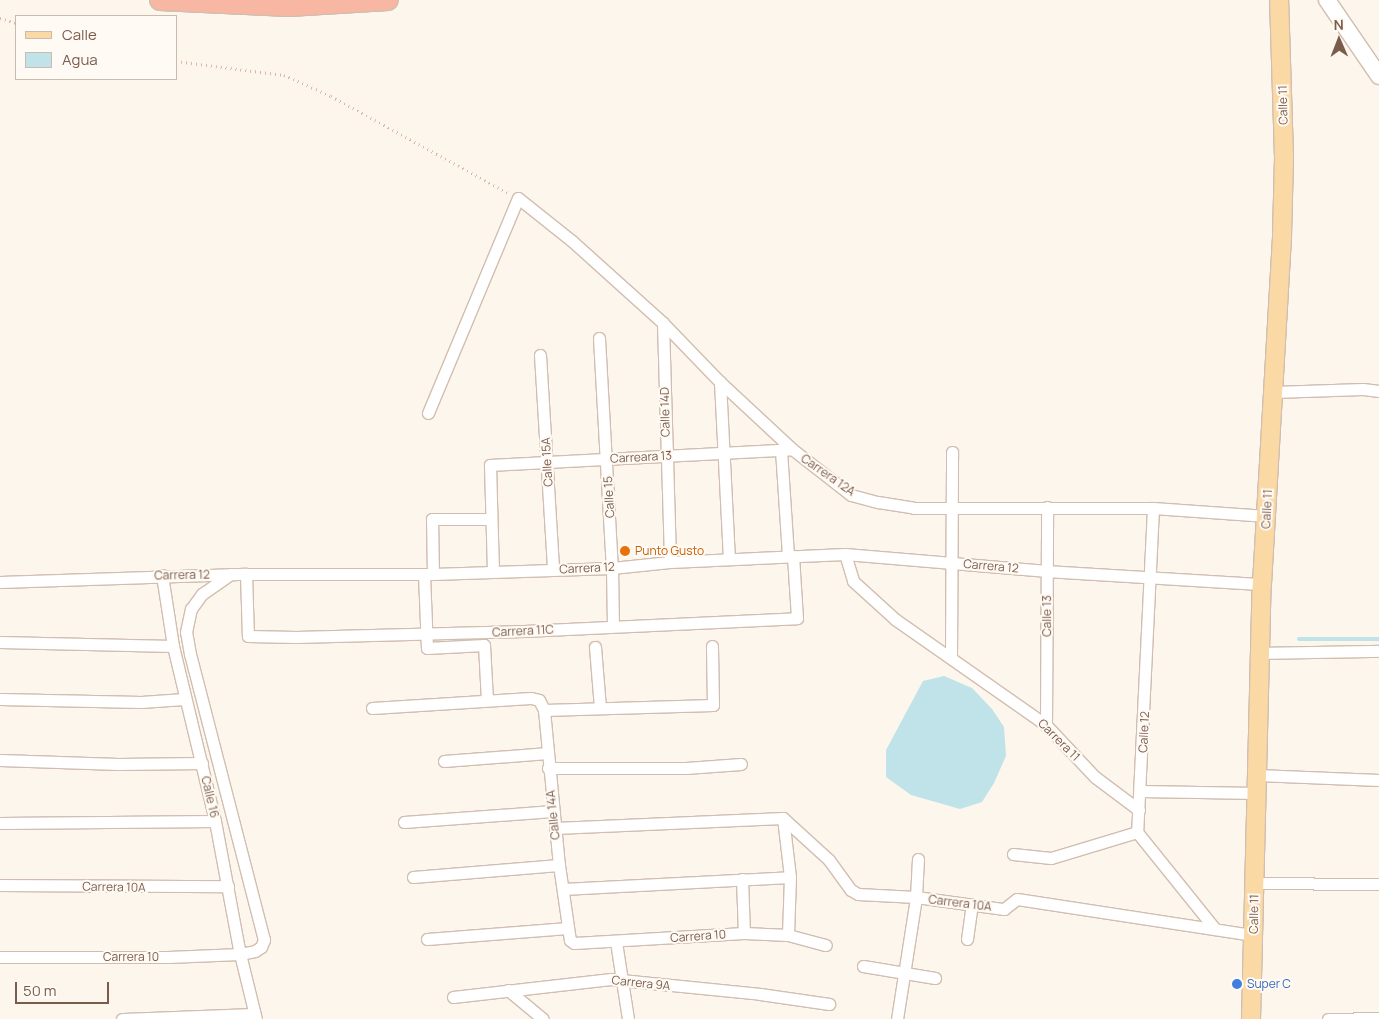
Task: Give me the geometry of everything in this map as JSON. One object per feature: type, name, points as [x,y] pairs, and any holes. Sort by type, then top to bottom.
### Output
[{"type":"highway","points":[[160,0],[289,6],[388,0]]},
{"type":"main road","name":"Calle 11","points":[[1251,1019],[1262,584],[1284,157],[1279,0]]},
{"type":"street","points":[[1327,0],[1379,76]]},
{"type":"street","points":[[428,413],[518,198]]},
{"type":"street","name":"Carrera 12A","points":[[518,198],[572,241],[663,323],[786,449],[851,495],[914,508],[1153,508],[1267,516]]},
{"type":"street","name":"Calle 14D","points":[[663,323],[670,562]]},
{"type":"street","name":"Calle 15","points":[[599,338],[607,459],[613,626]]},
{"type":"street","name":"Calle 15A","points":[[540,355],[553,570]]},
{"type":"street","points":[[720,382],[729,559]]},
{"type":"street","points":[[1273,392],[1363,388],[1379,391]]},
{"type":"street","points":[[786,449],[790,556]]},
{"type":"street","name":"Carreara 13","points":[[490,519],[490,465],[786,449]]},
{"type":"street","points":[[951,657],[952,452]]},
{"type":"street","name":"Calle 13","points":[[1046,725],[1047,507]]},
{"type":"street","name":"Calle 12","points":[[1137,832],[1141,791],[1153,508]]},
{"type":"street","points":[[487,700],[484,645],[427,648],[428,574],[432,520],[490,519],[492,572]]},
{"type":"street","points":[[845,554],[853,581],[896,620],[951,657]]},
{"type":"street","name":"Carrera 12","points":[[0,582],[162,575],[428,574],[553,570],[612,568],[670,562],[845,554],[1047,571],[1262,584]]},
{"type":"street","name":"Carrera 11C","points":[[246,574],[248,636],[426,634],[797,618],[790,556]]},
{"type":"street","name":"Carrera 10","points":[[0,957],[159,957],[240,954],[255,951],[261,947],[264,940],[190,654],[186,632],[191,610],[202,594],[232,574]]},
{"type":"street","name":"Calle 16","points":[[162,575],[173,646],[184,699],[202,763],[215,821],[240,954],[255,1016]]},
{"type":"street","points":[[0,642],[173,646]]},
{"type":"street","points":[[372,708],[531,698],[539,700],[544,710],[713,705],[712,646]]},
{"type":"street","points":[[595,647],[600,708]]},
{"type":"street","points":[[1260,653],[1379,651]]},
{"type":"street","name":"Carrera 11","points":[[951,657],[1046,725],[1095,777],[1139,810]]},
{"type":"street","points":[[0,699],[141,702],[184,699]]},
{"type":"street","name":"Calle 14A","points":[[544,710],[558,865],[569,934]]},
{"type":"street","points":[[444,761],[548,753]]},
{"type":"street","points":[[0,760],[118,764],[202,763]]},
{"type":"street","points":[[548,768],[686,768],[741,764]]},
{"type":"street","points":[[1257,775],[1379,780]]},
{"type":"street","points":[[1141,791],[1257,793]]},
{"type":"street","points":[[404,822],[554,811]]},
{"type":"street","points":[[555,828],[783,818],[790,877],[788,935]]},
{"type":"street","name":"Carrera 10A","points":[[783,818],[829,860],[852,890],[858,894],[916,897],[1004,908],[1018,899],[1253,935]]},
{"type":"street","points":[[0,823],[215,821]]},
{"type":"street","points":[[1013,854],[1051,858],[1137,832],[1215,929]]},
{"type":"street","points":[[897,1019],[916,897],[918,859]]},
{"type":"street","points":[[413,877],[558,865]]},
{"type":"street","points":[[563,889],[742,878],[790,877]]},
{"type":"street","points":[[742,878],[744,933]]},
{"type":"street","points":[[1255,883],[1379,884]]},
{"type":"street","name":"Carrera 10A","points":[[0,885],[160,888],[228,886]]},
{"type":"street","points":[[967,939],[972,904]]},
{"type":"street","name":"Carrera 10","points":[[569,934],[574,943],[582,944],[744,933],[788,935],[826,945]]},
{"type":"street","points":[[427,939],[569,934]]},
{"type":"street","points":[[616,942],[628,1019]]},
{"type":"street","points":[[864,966],[935,978]]},
{"type":"street","name":"Carrera 9A","points":[[453,996],[605,980],[760,994],[829,1004]]},
{"type":"street","points":[[508,990],[543,1019]]},
{"type":"street","points":[[122,1019],[255,1016]]},
{"type":"street","points":[[1328,1019],[1379,1018]]},
{"type":"path","points":[[0,18],[15,22]]},
{"type":"path","points":[[178,61],[284,75],[331,96],[518,198]]},
{"type":"water","points":[[944,676],[972,688],[992,709],[1004,727],[1006,756],[994,783],[982,802],[960,809],[911,795],[886,777],[886,750],[923,681]]},
{"type":"waterway","points":[[1299,639],[1379,639]]},
{"type":"place","name":"Punto Gusto","points":[[625,551]]},
{"type":"place","name":"Super C","points":[[1237,984]]}]
